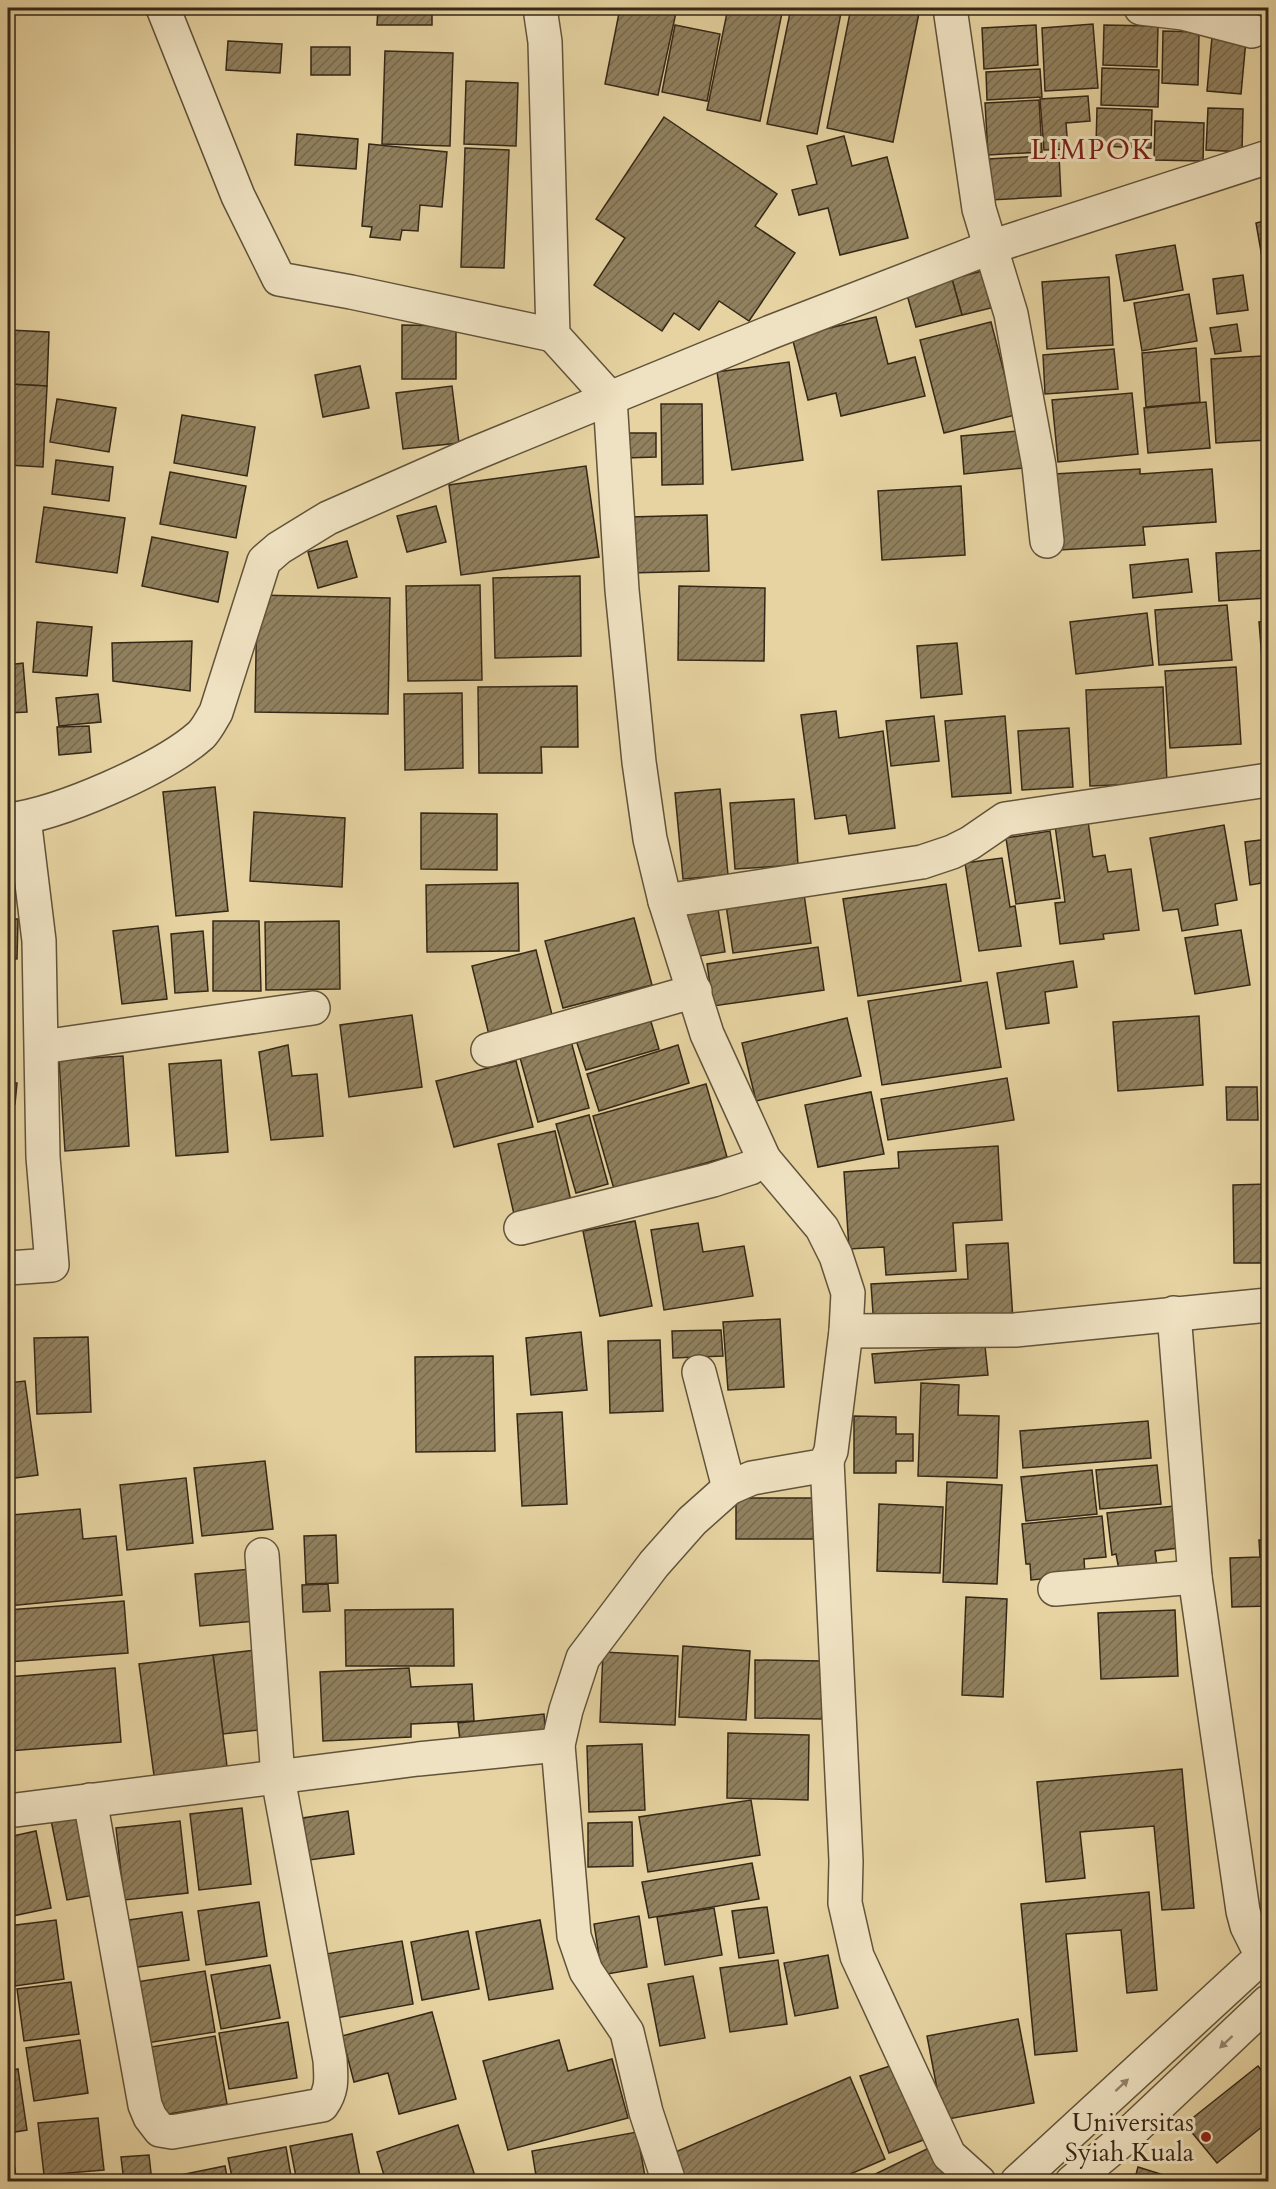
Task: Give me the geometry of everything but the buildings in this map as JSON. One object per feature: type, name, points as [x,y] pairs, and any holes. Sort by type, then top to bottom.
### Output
[{"type":"street","points":[[163,8],[238,196],[279,279],[553,335],[610,398],[622,590],[639,762],[650,839],[665,901],[707,1034],[765,1159],[822,1228],[836,1256],[848,1293],[846,1331],[831,1451],[827,1460],[820,1466],[752,1478],[729,1488],[692,1521],[654,1564],[583,1658],[566,1710],[558,1745],[574,1936],[586,1971],[627,2032],[646,2112],[669,2181]]},
{"type":"street","points":[[540,8],[544,42],[553,335]]},
{"type":"street","points":[[950,8],[979,209],[1011,314],[1017,342],[1039,466],[1047,541]]},
{"type":"street","points":[[1141,8],[1183,13],[1252,31]]},
{"type":"street","points":[[8,1268],[52,1265],[43,1157],[39,941],[16,819],[100,792],[173,756],[203,733],[216,712],[264,561],[279,548],[338,514],[471,455],[771,332],[991,247],[1269,157]]},
{"type":"street","points":[[665,901],[921,862],[952,852],[970,843],[1005,819],[1269,780]]},
{"type":"street","points":[[488,1050],[695,991]]},
{"type":"street","points":[[42,1047],[313,1008]]},
{"type":"street","points":[[521,1228],[713,1179],[750,1168],[765,1159]]},
{"type":"street","points":[[846,1331],[1014,1330],[1269,1305]]},
{"type":"street","points":[[1017,2181],[1265,1954],[1247,1926],[1243,1911],[1195,1577],[1174,1313]]},
{"type":"street","points":[[699,1372],[729,1488]]},
{"type":"street","points":[[827,1460],[846,1861],[845,1903],[857,1956],[949,2155],[979,2181]]},
{"type":"street","points":[[90,1800],[145,2105],[150,2117],[160,2130],[172,2132],[322,2105],[329,2095],[332,2084],[330,2060],[278,1778],[262,1555]]},
{"type":"street","points":[[1054,1589],[1195,1577]]},
{"type":"street","points":[[8,1811],[418,1759],[558,1745]]},
{"type":"street","points":[[1072,2181],[1120,2141],[1269,2002]]},
{"type":"place","name":"Universitas Syiah Kuala","points":[[1206,2137]]},
{"type":"district","name":"LIMPOK","points":[[1092,150]]}]
